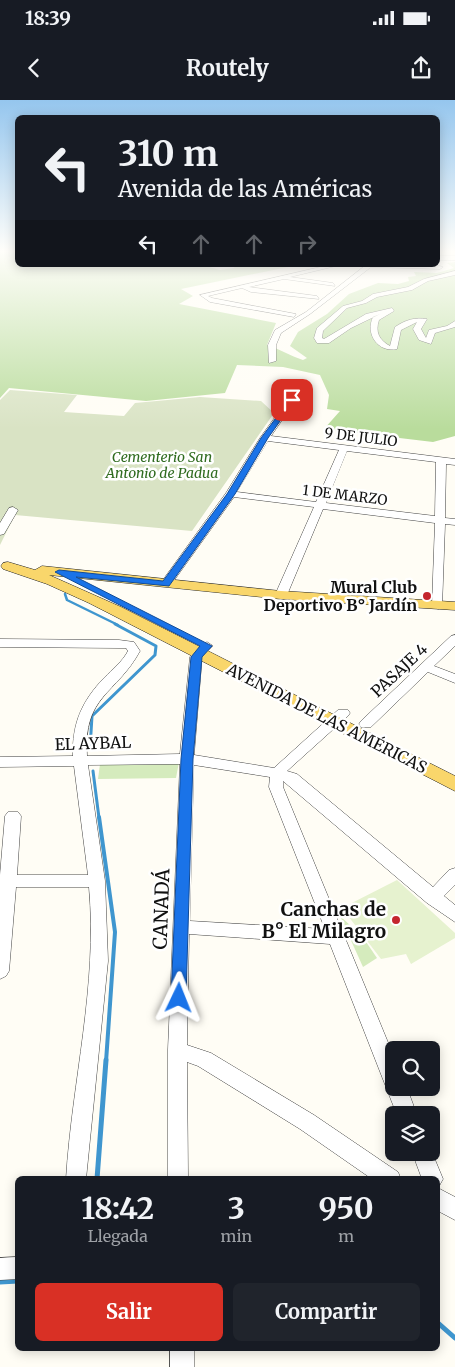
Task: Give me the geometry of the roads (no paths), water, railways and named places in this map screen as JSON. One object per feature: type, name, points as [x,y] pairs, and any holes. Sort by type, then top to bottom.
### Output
[{"type":"main road","points":[[4,566],[280,595],[455,606]]},
{"type":"main road","name":"AVENIDA DE LAS AMÉRICAS","points":[[4,566],[49,579],[203,649]]},
{"type":"main road","name":"AVENIDA DE LAS AMÉRICAS","points":[[59,572],[203,649],[339,717],[455,784]]},
{"type":"main road","name":"AVENIDA DE LAS AMÉRICAS","points":[[339,717],[366,724],[455,771]]},
{"type":"street","points":[[277,311],[294,314]]},
{"type":"street","points":[[283,328],[283,323],[298,311]]},
{"type":"street","points":[[272,361],[272,345],[277,334],[283,328],[311,311]]},
{"type":"street","points":[[341,311],[320,330],[318,338],[320,340],[326,340],[335,333],[361,321],[371,314],[381,311]]},
{"type":"street","points":[[390,311],[376,319],[373,334],[375,338],[390,348],[394,347],[398,329],[405,324],[420,320],[424,321],[417,329],[423,340],[428,342],[432,332],[448,328],[455,323]]},
{"type":"street","points":[[166,584],[231,494],[265,438],[292,400]]},
{"type":"street","name":"9 DE JULIO","points":[[265,438],[455,462]]},
{"type":"street","points":[[280,595],[317,506],[344,448]]},
{"type":"street","points":[[438,605],[441,460]]},
{"type":"street","name":"1 DE MARZO","points":[[231,494],[455,522]]},
{"type":"street","points":[[0,532],[12,510]]},
{"type":"street","name":"PASAJE 4","points":[[366,724],[455,639]]},
{"type":"street","points":[[0,643],[130,645],[134,652],[85,712],[81,728],[80,762],[96,881],[100,956],[92,1054],[84,1099],[76,1176]]},
{"type":"street","name":"CANADÁ","points":[[178,1176],[177,1050],[187,759],[196,660],[203,649]]},
{"type":"street","points":[[426,667],[455,679]]},
{"type":"street","points":[[339,717],[278,773],[276,787],[385,1057]]},
{"type":"street","name":"EL AYBAL","points":[[0,762],[187,759],[242,765],[278,773],[300,782],[455,915]]},
{"type":"street","points":[[0,971],[6,928],[4,881],[13,816]]},
{"type":"street","points":[[434,898],[455,874]]},
{"type":"street","points":[[4,881],[96,881]]},
{"type":"street","points":[[182,927],[337,937]]},
{"type":"street","points":[[177,1050],[204,1059],[306,1122],[387,1176]]},
{"type":"street","points":[[426,1161],[432,1176]]},
{"type":"street","points":[[0,1269],[15,1268]]},
{"type":"street","points":[[182,1351],[182,1367]]},
{"type":"waterway","points":[[65,594],[67,600],[118,625]]},
{"type":"waterway","points":[[90,749],[92,716],[155,655],[156,646],[115,624]]},
{"type":"waterway","points":[[93,771],[99,818]]},
{"type":"waterway","points":[[99,817],[115,932],[106,1062]]},
{"type":"waterway","points":[[97,1176],[106,1060]]},
{"type":"waterway","points":[[0,1282],[15,1281]]},
{"type":"waterway","points":[[440,1325],[455,1338]]},
{"type":"place","name":"Mural Club Deportivo B° Jardín","points":[[427,596]]},
{"type":"place","name":"Canchas de B° El Milagro","points":[[396,920]]},
{"type":"park label","name":"Cementerio San Antonio de Padua","points":[[162,466]]}]
